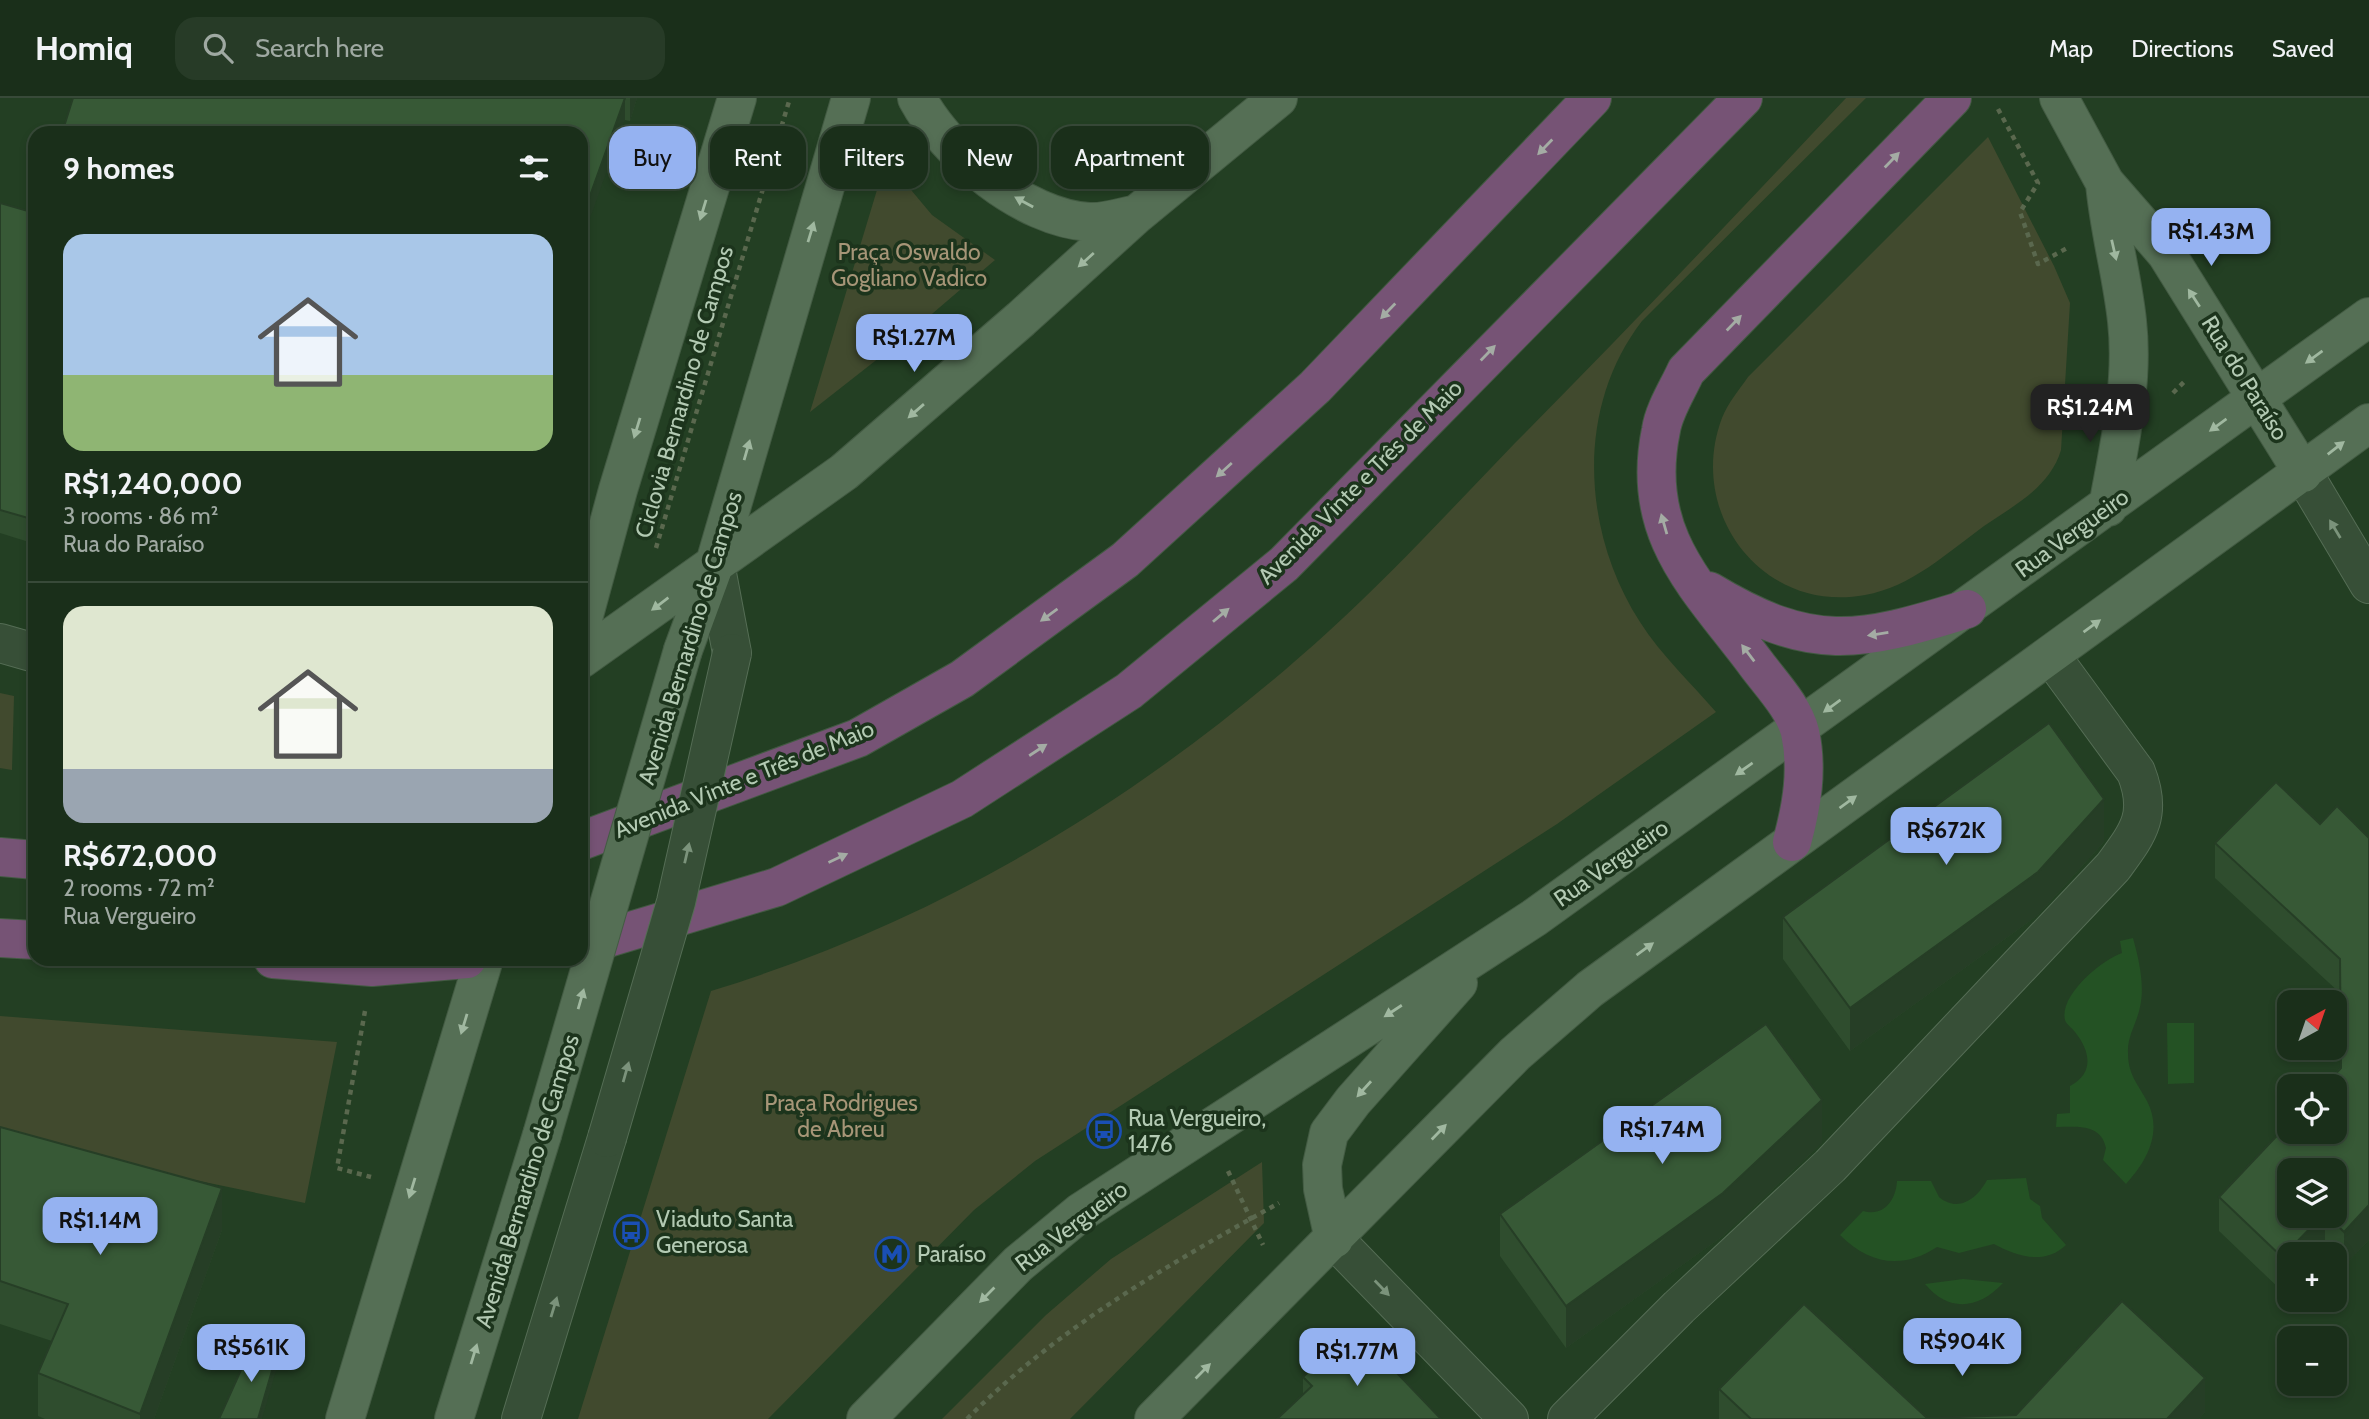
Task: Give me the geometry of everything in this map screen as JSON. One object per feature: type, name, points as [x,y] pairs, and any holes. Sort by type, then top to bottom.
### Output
[{"type":"highway","name":"Avenida Vinte e Três de Maio","points":[[588,838],[858,738],[961,679],[1125,560],[1315,387],[1592,98]]},
{"type":"highway","name":"Avenida Vinte e Três de Maio","points":[[588,944],[777,887],[962,799],[1129,691],[1284,564],[1743,98]]},
{"type":"highway","points":[[1792,842],[1804,792],[1799,730],[1785,702],[1676,557],[1662,526],[1656,483],[1661,428],[1686,371],[1952,98]]},
{"type":"highway","points":[[1696,583],[1748,614],[1793,630],[1824,636],[1882,634],[1967,609]]},
{"type":"highway","points":[[0,857],[28,859]]},
{"type":"highway","points":[[0,937],[28,939]]},
{"type":"highway","points":[[360,966],[384,966]]},
{"type":"main road","points":[[588,600],[618,490],[737,98]]},
{"type":"main road","name":"Avenida Bernardino de Campos","points":[[454,1419],[542,1135],[684,650],[715,563],[852,98]]},
{"type":"main road","points":[[917,98],[963,155],[1023,203],[1055,216],[1091,222],[1137,214]]},
{"type":"main road","points":[[588,654],[635,624],[715,563],[844,472],[1137,214],[1278,98]]},
{"type":"main road","points":[[2059,98],[2104,181],[2109,225],[2128,322],[2129,355],[2124,417],[2108,507]]},
{"type":"main road","name":"Rua do Paraíso","points":[[2104,181],[2165,253],[2303,473]]},
{"type":"main road","name":"Rua Vergueiro","points":[[866,1419],[1018,1264],[1081,1212],[1491,947],[1799,730],[2369,317]]},
{"type":"main road","points":[[1154,1419],[1524,1046],[1590,989],[2303,473],[2369,422]]},
{"type":"main road","points":[[1334,1239],[1323,1174],[1329,1133],[1353,1101],[1491,947]]},
{"type":"main road","points":[[345,1419],[412,1188],[482,966]]},
{"type":"street","name":"Rua do Paraíso","points":[[2303,473],[2369,584]]},
{"type":"street","points":[[521,1419],[676,902],[732,653],[715,563]]},
{"type":"street","points":[[0,643],[28,651]]},
{"type":"street","points":[[1567,1419],[1679,1307],[1830,1166],[2113,867],[2138,833],[2144,812],[2144,792],[2136,772],[2050,656]]},
{"type":"street","points":[[1334,1239],[1509,1419]]},
{"type":"path","name":"Ciclovia Bernardino de Campos","points":[[654,557],[790,98]]},
{"type":"path","points":[[1998,109],[2038,183],[2020,212],[2038,264],[2109,225]]},
{"type":"path","points":[[372,967],[337,1168],[412,1188]]},
{"type":"path","points":[[1224,1163],[1264,1246]]},
{"type":"path","points":[[967,1419],[1030,1360],[1142,1283],[1285,1200]]},
{"type":"green space","name":"Praça Rodrigues de Abreu","points":[[1846,98],[1866,98],[1642,321],[1620,355],[1605,392],[1597,431],[1594,470],[1597,510],[1606,549],[1621,587],[1648,634],[1716,712],[1557,824],[1035,1161],[974,1210],[768,1419],[578,1419],[711,991],[797,962],[880,928],[961,889],[1040,846],[1116,798],[1190,746],[1261,690],[1353,609],[1640,315]]},
{"type":"green space","points":[[1988,137],[2070,303],[2061,450],[2056,463],[2049,475],[2030,494],[1928,568],[1898,585],[1865,595],[1828,597],[1795,589],[1765,572],[1742,549],[1725,521],[1715,488],[1714,454],[1722,418],[1748,377]]},
{"type":"green space","name":"Praça Oswaldo Gogliano Vadico","points":[[877,189],[910,189],[932,215],[995,260],[898,343],[810,412]]},
{"type":"green space","points":[[0,693],[14,696],[12,770],[0,768]]},
{"type":"green space","points":[[0,1016],[337,1042],[305,1203],[103,1161],[0,1133]]},
{"type":"green space","points":[[1262,1162],[1264,1223],[1070,1419],[942,1419],[1046,1315],[1111,1259]]},
{"type":"shaded area","points":[[2133,938],[2142,990],[2139,1013],[2129,1041],[2128,1061],[2152,1113],[2153,1135],[2146,1156],[2126,1184],[2103,1160],[2106,1148],[2099,1134],[2087,1128],[2056,1127],[2057,1114],[2070,1113],[2070,1086],[2083,1075],[2088,1062],[2084,1047],[2065,1020],[2069,1000],[2094,971],[2122,953],[2120,941]]},
{"type":"shaded area","points":[[2167,1023],[2194,1023],[2194,1083],[2168,1084]]},
{"type":"shaded area","points":[[2026,1178],[2030,1199],[2040,1206],[2042,1218],[2066,1245],[2049,1255],[2031,1257],[1994,1244],[1959,1253],[1937,1247],[1911,1259],[1886,1260],[1862,1252],[1840,1235],[1863,1211],[1877,1212],[1883,1209],[1894,1195],[1897,1181],[1931,1181],[1939,1197],[1946,1202],[1960,1204],[1978,1193],[1987,1180]]},
{"type":"shaded area","points":[[1963,1279],[2003,1283],[1984,1298],[1964,1304],[1944,1300],[1925,1284]]},
{"type":"building","points":[[73,98],[625,98],[615,126],[609,126],[609,143],[588,201],[588,126],[64,126]]},
{"type":"building","points":[[0,203],[28,211],[28,518],[0,510]]},
{"type":"building","points":[[2049,723],[2104,799],[2038,872],[1850,1008],[1783,917]]},
{"type":"building","points":[[2276,782],[2320,824],[2337,806],[2369,838],[2369,1205],[2344,1232],[2340,1228],[2347,1228],[2347,1158],[2277,1158],[2277,1228],[2310,1228],[2297,1242],[2277,1242],[2277,1252],[2219,1197],[2277,1136],[2277,1144],[2347,1144],[2347,1074],[2335,1074],[2341,1068],[2341,1060],[2347,1060],[2347,990],[2340,990],[2340,959],[2215,843]]},
{"type":"building","points":[[1766,1024],[1822,1100],[1723,1193],[1566,1306],[1500,1214]]},
{"type":"building","points":[[0,1127],[222,1188],[140,1414],[38,1373],[68,1304],[0,1281]]},
{"type":"building","points":[[2122,1301],[2205,1378],[2167,1419],[1751,1419],[1719,1389],[1804,1304],[1927,1418],[2016,1415]]},
{"type":"building","points":[[1354,1328],[1441,1419],[1277,1419],[1312,1386],[1303,1377]]},
{"type":"building","points":[[254,1341],[278,1350],[258,1419],[219,1419]]},
{"type":"place","name":"Rua Vergueiro, 1476","points":[[1104,1131]]},
{"type":"place","name":"Viaduto Santa Generosa","points":[[631,1232]]},
{"type":"place","name":"Paraíso","points":[[892,1254]]}]
